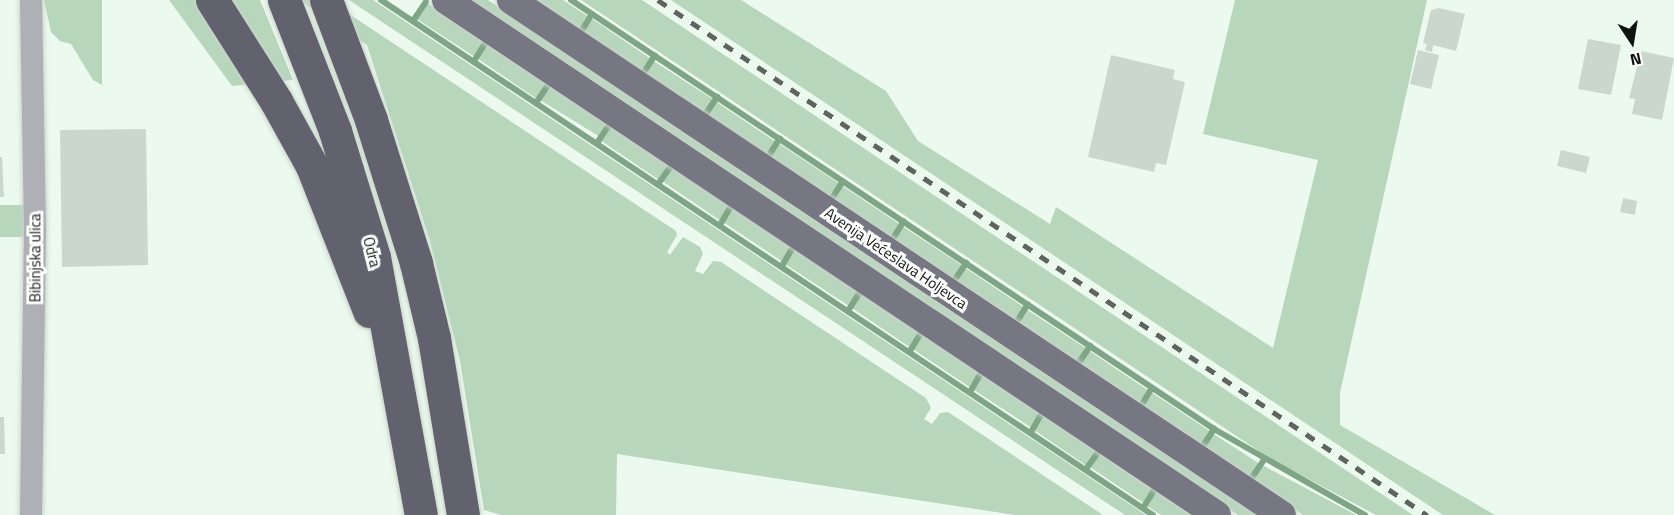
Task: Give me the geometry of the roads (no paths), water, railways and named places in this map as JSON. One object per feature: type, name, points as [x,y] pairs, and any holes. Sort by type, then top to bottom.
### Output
[{"type":"highway","points":[[212,0],[276,101],[312,166],[400,388]]},
{"type":"highway","name":"Odra","points":[[284,0],[358,199],[400,388],[422,515]]},
{"type":"highway","points":[[326,0],[371,120],[416,263],[438,359],[463,515]]},
{"type":"main road","points":[[447,0],[1217,515]]},
{"type":"main road","name":"Avenija Većeslava Holjevca","points":[[511,0],[1282,515]]},
{"type":"street","name":"Bibinjska ulica","points":[[31,515],[35,241],[32,0]]},
{"type":"waterway","points":[[381,0],[1153,515]]},
{"type":"waterway","points":[[571,0],[1214,429],[1365,515]]},
{"type":"waterway","points":[[413,21],[426,2]]},
{"type":"waterway","points":[[581,32],[592,14]]},
{"type":"waterway","points":[[474,61],[486,42]]},
{"type":"waterway","points":[[643,74],[655,55]]},
{"type":"waterway","points":[[536,103],[549,84]]},
{"type":"waterway","points":[[705,115],[717,97]]},
{"type":"waterway","points":[[597,143],[610,124]]},
{"type":"waterway","points":[[768,157],[780,138]]},
{"type":"waterway","points":[[658,184],[671,166]]},
{"type":"waterway","points":[[831,200],[843,181]]},
{"type":"waterway","points":[[720,225],[731,206]]},
{"type":"waterway","points":[[892,240],[904,221]]},
{"type":"waterway","points":[[782,266],[793,247]]},
{"type":"waterway","points":[[954,281],[966,263]]},
{"type":"waterway","points":[[848,311],[860,292]]},
{"type":"waterway","points":[[1016,323],[1028,304]]},
{"type":"waterway","points":[[910,351],[921,333]]},
{"type":"waterway","points":[[1078,364],[1090,346]]},
{"type":"waterway","points":[[970,392],[981,373]]},
{"type":"waterway","points":[[1141,406],[1152,388]]},
{"type":"waterway","points":[[1031,432],[1042,413]]},
{"type":"waterway","points":[[1202,447],[1214,429]]},
{"type":"waterway","points":[[1086,469],[1099,451]]},
{"type":"waterway","points":[[1251,479],[1264,460]]},
{"type":"waterway","points":[[1143,508],[1155,489]]},
{"type":"railway","points":[[658,0],[1427,515]]}]
